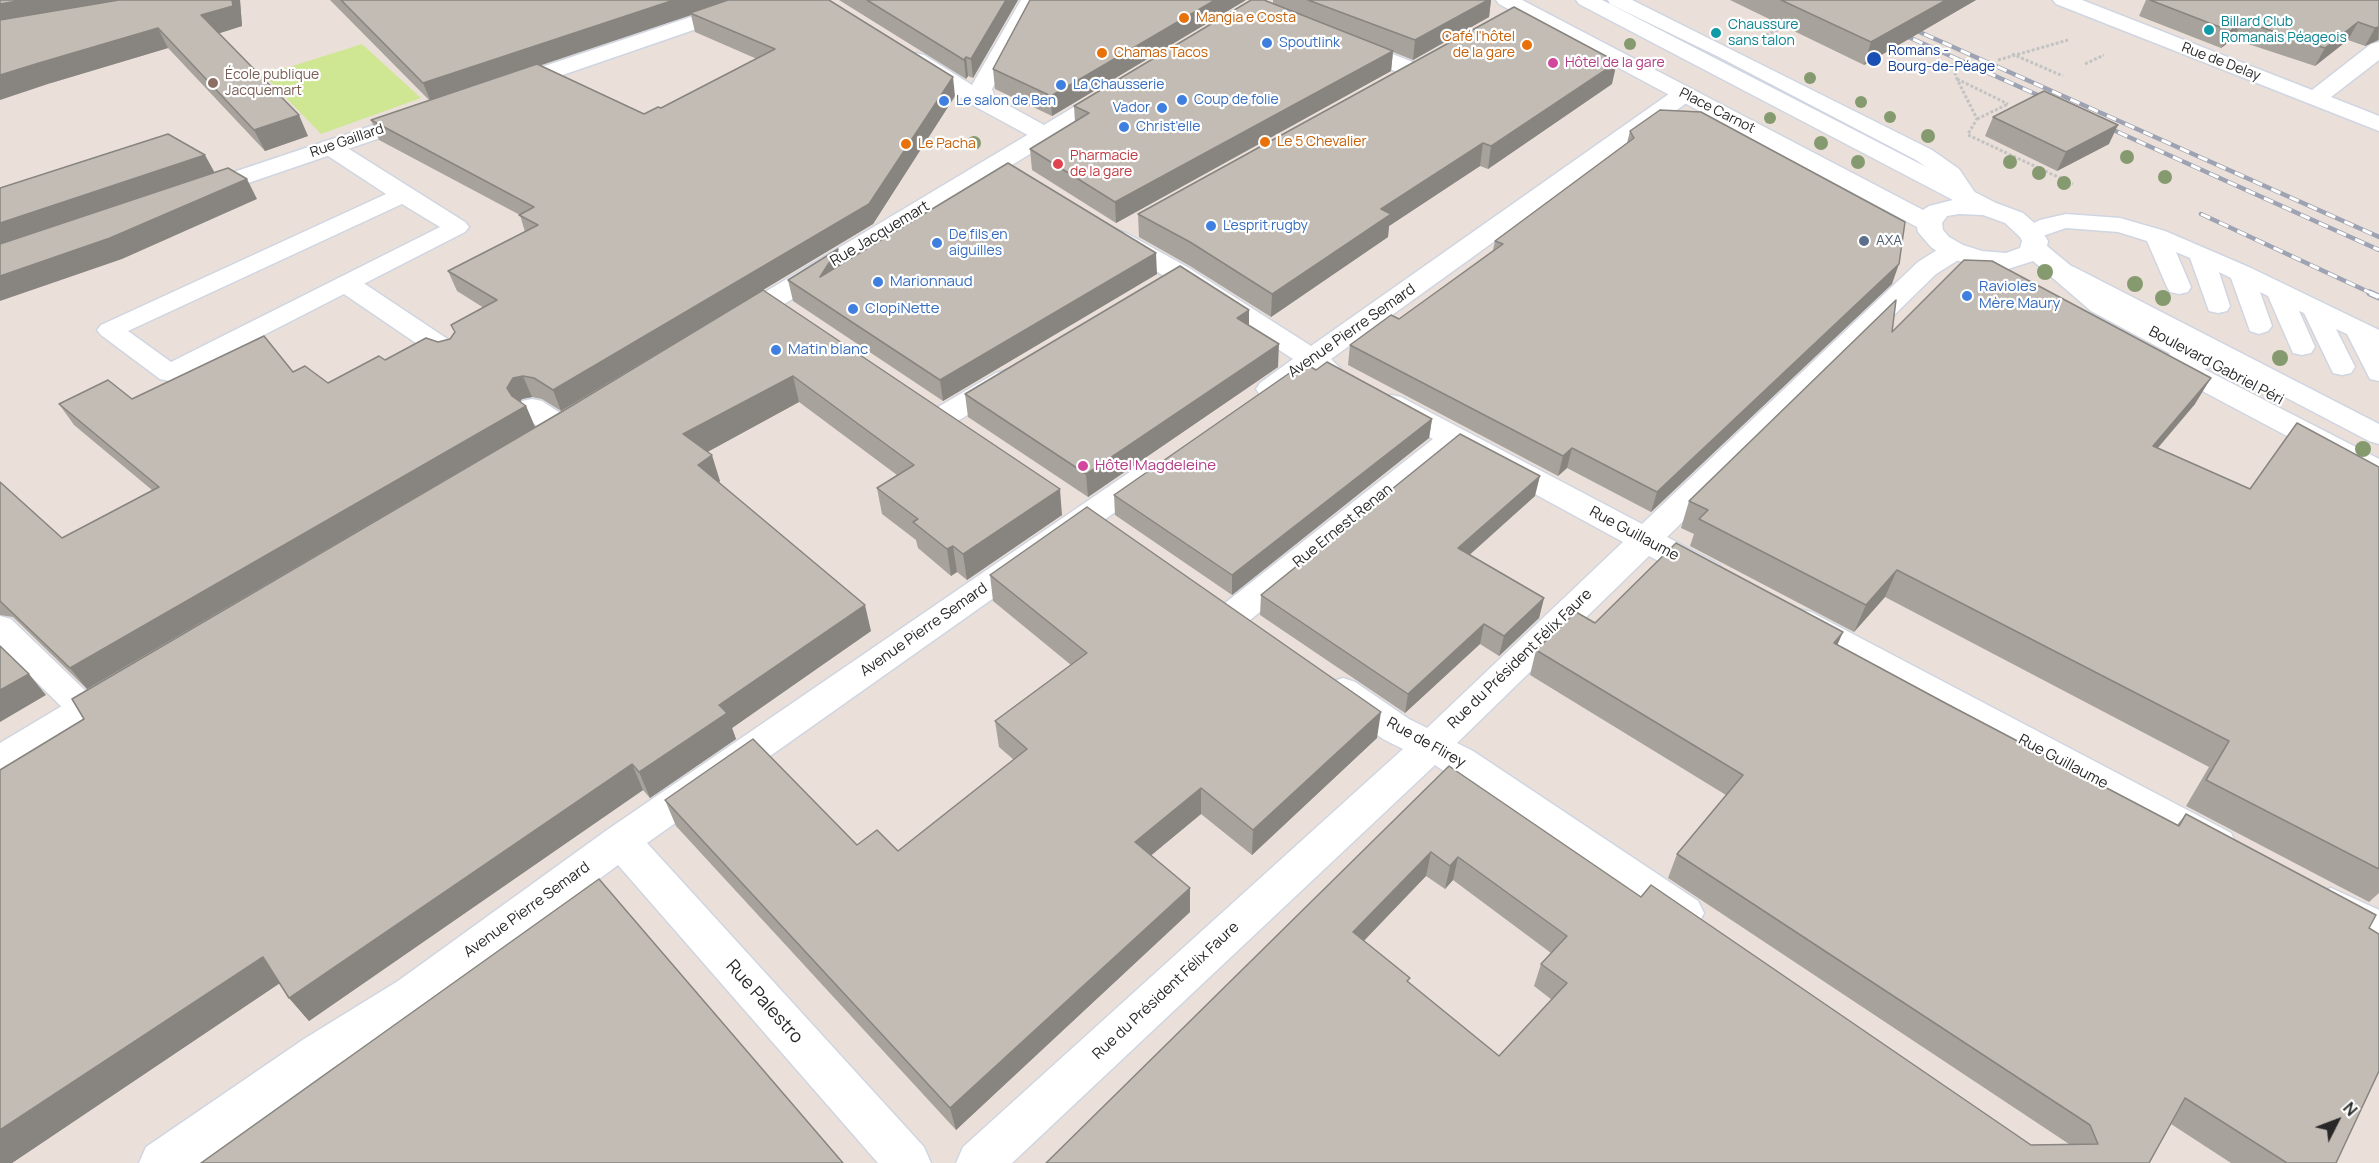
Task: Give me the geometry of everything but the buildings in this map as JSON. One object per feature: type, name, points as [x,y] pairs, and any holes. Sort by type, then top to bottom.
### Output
[{"type":"street","points":[[489,93],[762,0]]},
{"type":"street","points":[[984,102],[981,89],[1031,0]]},
{"type":"street","points":[[1586,0],[1630,7],[1977,203],[2014,218],[2032,241],[2029,254],[2008,261],[1967,255]]},
{"type":"street","name":"Rue de Delay","points":[[2063,0],[2379,124]]},
{"type":"street","name":"Place Carnot","points":[[1505,10],[1527,11],[1929,223],[1931,232],[1940,242],[1967,255]]},
{"type":"street","points":[[1329,37],[1425,65],[1394,82]]},
{"type":"street","points":[[2314,99],[2379,49]]},
{"type":"street","points":[[900,50],[984,102],[1045,135]]},
{"type":"street","name":"Rue Jacquemart","points":[[710,337],[770,301],[1009,169],[1045,135],[1135,80]]},
{"type":"street","name":"Avenue Pierre Semard","points":[[1246,405],[1684,94]]},
{"type":"street","name":"Rue Gaillard","points":[[173,200],[432,112]]},
{"type":"street","points":[[1929,223],[1931,216],[1947,207],[1977,203]]},
{"type":"street","name":"Rue Guillaume","points":[[1142,223],[1106,231],[1180,274],[1311,360],[1737,588]]},
{"type":"street","name":"Boulevard Gabriel Péri","points":[[2032,241],[2060,270],[2101,305],[2379,452]]},
{"type":"street","points":[[1967,255],[2021,282]]},
{"type":"street","name":"Rue du Président Félix Faure","points":[[979,1163],[1431,746],[1643,539],[1927,268],[1967,255]]},
{"type":"street","points":[[1151,292],[1180,274]]},
{"type":"street","points":[[347,284],[448,352]]},
{"type":"street","points":[[770,301],[799,320]]},
{"type":"street","name":"Boulevard Gabriel Péri","points":[[2062,305],[2379,472]]},
{"type":"street","points":[[972,437],[933,411],[1032,363]]},
{"type":"street","points":[[532,408],[571,422],[533,444]]},
{"type":"street","name":"Rue Ernest Renan","points":[[1232,616],[1454,437]]},
{"type":"street","name":"Avenue Pierre Semard","points":[[162,1163],[319,1053],[413,994],[1077,508],[1179,452]]},
{"type":"street","points":[[1077,508],[1118,536]]},
{"type":"street","points":[[1203,596],[1261,636]]},
{"type":"street","name":"Rue Guillaume","points":[[1768,605],[2242,858]]},
{"type":"street","points":[[0,761],[145,674]]},
{"type":"street","name":"Rue de Flirey","points":[[1319,676],[1396,729],[1460,761],[1717,935]]},
{"type":"street","name":"Rue Palestro","points":[[621,841],[908,1163]]},
{"type":"street","points":[[2305,891],[2379,930]]},
{"type":"lane","points":[[330,147],[457,227],[170,373],[110,330],[403,195]]},
{"type":"lane","points":[[2032,241],[2048,225],[2066,221],[2120,225],[2157,236],[2242,273],[2368,335],[2379,373]]},
{"type":"lane","points":[[2157,236],[2179,286]]},
{"type":"lane","points":[[2201,254],[2218,306]]},
{"type":"lane","name":"Boulevard Gabriel Péri","points":[[2060,270],[2379,435]]},
{"type":"lane","points":[[2242,273],[2259,326]]},
{"type":"lane","points":[[2279,291],[2302,347]]},
{"type":"lane","points":[[2314,309],[2342,367]]},
{"type":"lane","points":[[0,627],[85,710]]},
{"type":"path","points":[[2085,64],[2146,33]]},
{"type":"path","points":[[1998,60],[2012,54],[2074,39]]},
{"type":"path","points":[[2012,54],[2063,76]]},
{"type":"path","points":[[1957,79],[2008,104],[1977,119]]},
{"type":"green space","points":[[362,44],[421,98],[321,134],[264,75]]},
{"type":"railway","points":[[1906,26],[2379,237]]},
{"type":"railway","points":[[1895,31],[2051,101]]},
{"type":"railway","points":[[2100,124],[2379,250]]},
{"type":"railway","points":[[2201,214],[2373,294]]},
{"type":"railway","points":[[2370,293],[2379,297]]},
{"type":"place","name":"Mangia e Costa","points":[[1184,18]]},
{"type":"place","name":"Billard Club Romanais Péageois","points":[[2209,30]]},
{"type":"place","name":"Chaussure sans talon","points":[[1716,33]]},
{"type":"place","name":"Spoutlink","points":[[1267,43]]},
{"type":"place","name":"Café l'hôtel de la gare","points":[[1527,45]]},
{"type":"place","name":"Chamas Tacos","points":[[1102,53]]},
{"type":"place","name":"Romans - Bourg-de-Péage","points":[[1874,59]]},
{"type":"place","name":"Hôtel de la gare","points":[[1553,63]]},
{"type":"place","name":"École publique Jacquemart","points":[[213,83]]},
{"type":"place","name":"La Chausserie","points":[[1061,85]]},
{"type":"place","name":"Coup de folie","points":[[1182,100]]},
{"type":"place","name":"Le salon de Ben","points":[[944,101]]},
{"type":"place","name":"Vador","points":[[1162,108]]},
{"type":"place","name":"Christ'elle","points":[[1124,127]]},
{"type":"place","name":"Le 5 Chevalier","points":[[1265,142]]},
{"type":"place","name":"Le Pacha","points":[[906,144]]},
{"type":"place","name":"Pharmacie de la gare","points":[[1058,164]]},
{"type":"place","name":"L'esprit rugby","points":[[1211,226]]},
{"type":"place","name":"AXA","points":[[1864,241]]},
{"type":"place","name":"De fils en aiguilles","points":[[937,243]]},
{"type":"place","name":"Marionnaud","points":[[878,282]]},
{"type":"place","name":"Ravioles Mère Maury","points":[[1967,296]]},
{"type":"place","name":"ClopiNette","points":[[853,309]]},
{"type":"place","name":"Matin blanc","points":[[776,350]]},
{"type":"place","name":"Hôtel Magdeleine","points":[[1083,466]]}]
